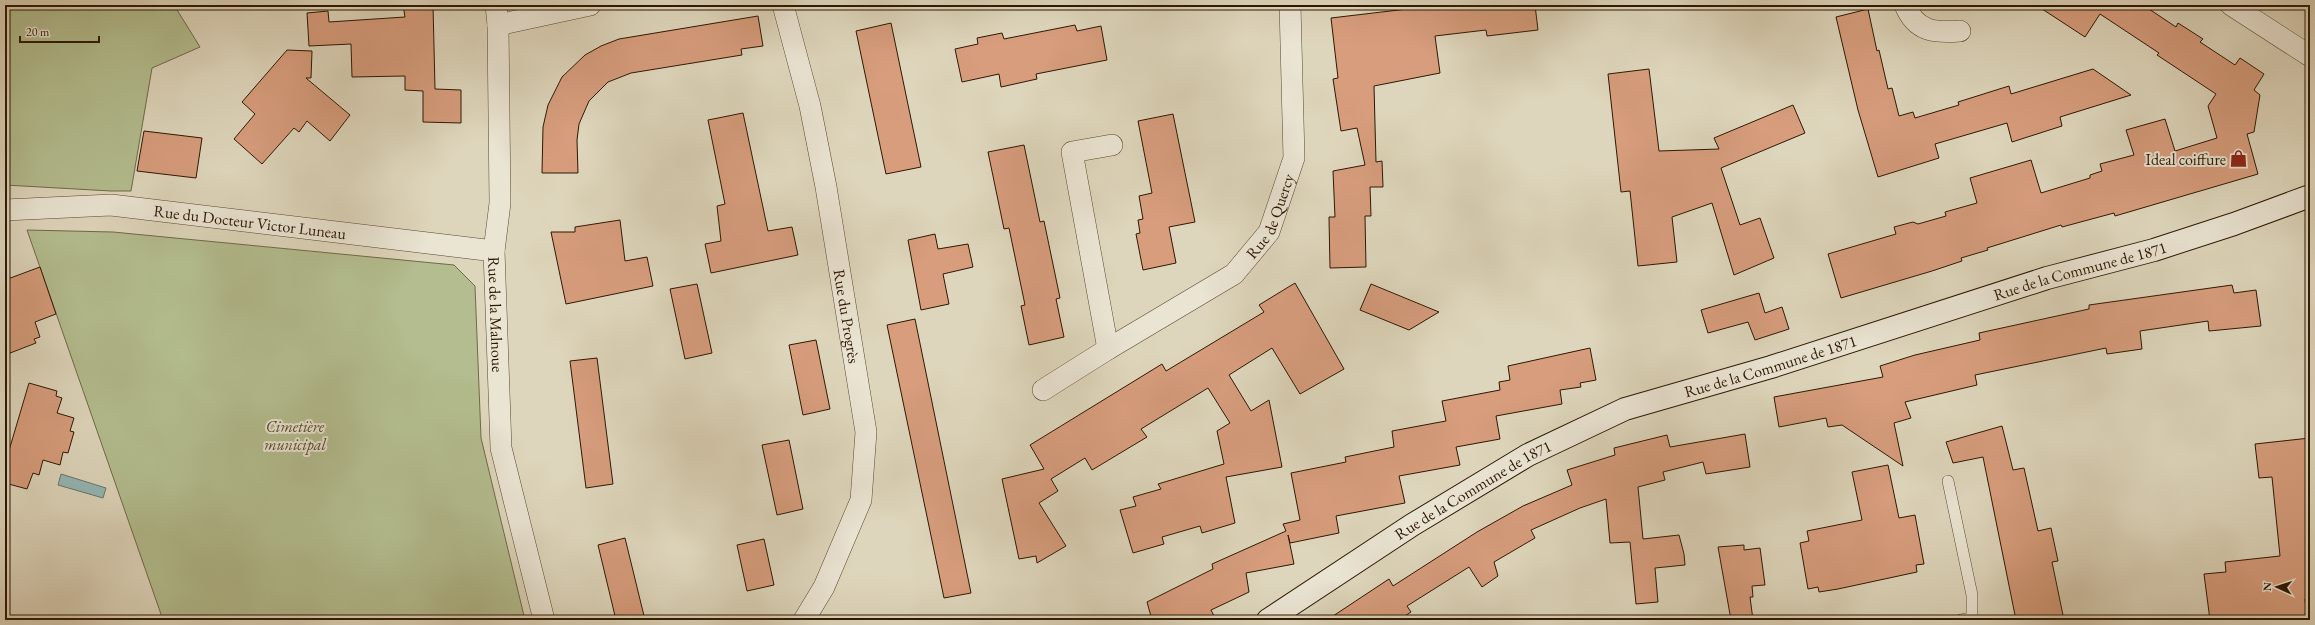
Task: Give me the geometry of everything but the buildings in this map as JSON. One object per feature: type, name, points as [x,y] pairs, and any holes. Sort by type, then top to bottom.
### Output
[{"type":"street","points":[[497,15],[590,5]]},
{"type":"street","name":"Rue du Progrès","points":[[783,5],[810,106],[825,179],[866,432],[861,500],[824,587],[804,620]]},
{"type":"street","name":"Rue de Quercy","points":[[1043,390],[1108,348],[1234,274],[1269,232],[1294,158],[1290,5]]},
{"type":"street","points":[[1905,5],[1917,21],[1925,28],[1936,32],[1960,31]]},
{"type":"street","points":[[2231,5],[2310,56]]},
{"type":"street","name":"Rue de la Malnoue","points":[[497,15],[500,203],[494,251],[501,448],[544,620]]},
{"type":"street","points":[[1108,348],[1072,152],[1112,145]]},
{"type":"street","name":"Rue de la Commune de 1871","points":[[1268,620],[1412,525],[1528,455],[1625,409],[1778,364],[2047,278],[2154,250],[2234,224],[2310,196]]},
{"type":"street","name":"Rue du Docteur Victor Luneau","points":[[5,210],[110,205],[494,251]]},
{"type":"lane","points":[[1948,481],[1972,595],[1968,619]]},
{"type":"green space","points":[[5,5],[174,5],[200,47],[152,68],[131,191],[5,185]]},
{"type":"green space","name":"Cimetière municipal","points":[[27,230],[113,232],[454,265],[475,286],[481,438],[525,620],[163,620]]},
{"type":"water","points":[[61,474],[106,488],[103,498],[58,485]]},
{"type":"place","name":"Ideal coiffure","points":[[2239,159]]}]
